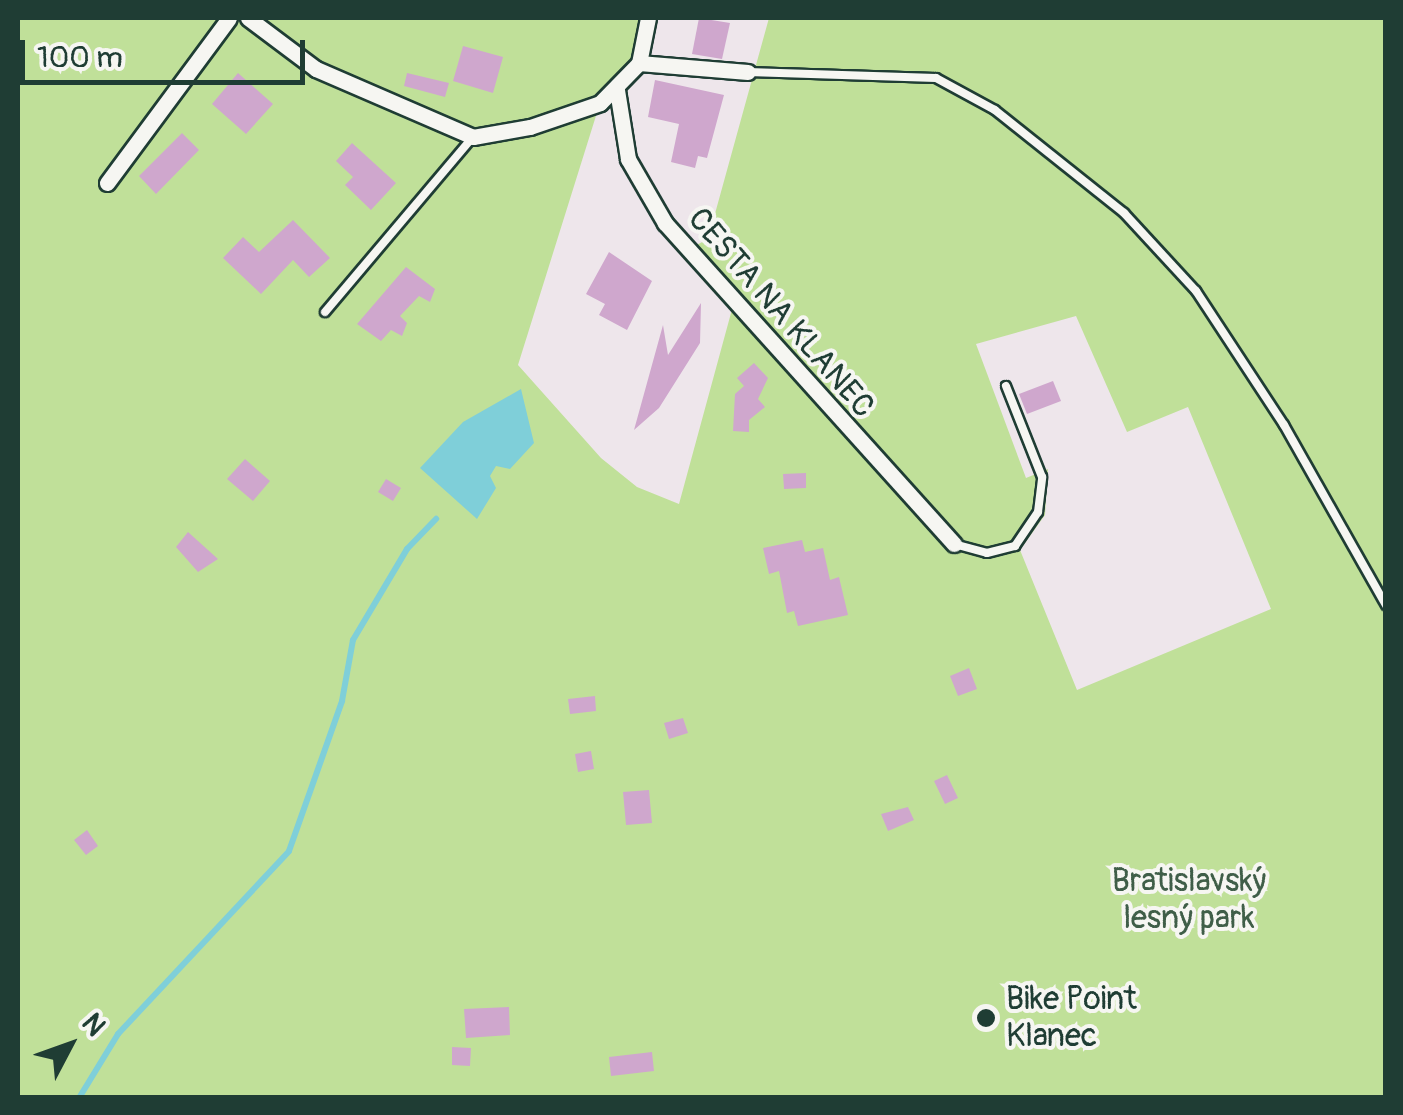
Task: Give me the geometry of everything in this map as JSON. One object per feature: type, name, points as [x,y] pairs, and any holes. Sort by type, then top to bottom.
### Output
[{"type":"street","points":[[108,183],[229,18]]},
{"type":"street","points":[[248,18],[316,69],[473,137],[530,127],[600,103],[617,90],[639,63],[648,18]]},
{"type":"street","points":[[639,63],[748,72]]},
{"type":"street","name":"CESTA NA KLANEC","points":[[617,90],[628,158],[665,223],[954,544]]},
{"type":"lane","points":[[748,72],[936,78],[995,110],[1124,213],[1196,291],[1284,424],[1386,605]]},
{"type":"lane","points":[[325,312],[473,137]]},
{"type":"lane","points":[[954,544],[987,553],[1015,546],[1038,512],[1042,478],[1006,386]]},
{"type":"green space","name":"Bratislavský lesný park","points":[[18,18],[648,18],[639,63],[600,103],[518,365],[601,458],[637,487],[679,504],[734,302],[687,250],[708,239],[769,18],[1385,18],[1385,1097],[18,1097]],"holes":[[[1076,316],[1127,432],[1188,407],[1271,609],[1077,690],[1020,550],[1045,515],[1048,469],[1026,478],[976,344]]]},
{"type":"water","points":[[521,389],[534,443],[510,469],[496,466],[490,476],[496,488],[477,519],[420,468],[463,422]]},
{"type":"building","points":[[699,18],[730,23],[722,59],[692,54]]},
{"type":"building","points":[[463,46],[503,57],[493,93],[453,81]]},
{"type":"building","points":[[238,73],[273,104],[246,134],[212,104]]},
{"type":"building","points":[[407,73],[449,83],[445,97],[404,86]]},
{"type":"building","points":[[655,80],[724,95],[707,158],[698,156],[695,168],[671,162],[679,124],[648,117]]},
{"type":"building","points":[[182,133],[199,150],[156,194],[139,176]]},
{"type":"building","points":[[352,143],[396,183],[371,210],[345,185],[353,177],[336,161]]},
{"type":"building","points":[[293,220],[330,258],[309,277],[293,260],[261,294],[223,258],[243,237],[259,252]]},
{"type":"building","points":[[609,252],[652,281],[627,330],[599,315],[605,304],[586,294]]},
{"type":"building","points":[[406,267],[435,289],[430,302],[419,296],[400,316],[407,323],[402,336],[391,330],[381,341],[357,324]]},
{"type":"building","points":[[701,303],[700,343],[659,408],[634,430],[663,325],[668,355]]},
{"type":"building","points":[[754,363],[768,378],[758,399],[765,407],[749,420],[749,432],[733,431],[735,394],[744,386],[737,378]]},
{"type":"building","points":[[1053,381],[1061,401],[1027,414],[1019,394]]},
{"type":"building","points":[[245,459],[270,481],[253,501],[227,479]]},
{"type":"building","points":[[806,473],[806,488],[784,489],[783,474]]},
{"type":"building","points":[[386,479],[401,488],[393,501],[378,492]]},
{"type":"building","points":[[188,532],[218,559],[198,572],[176,547]]},
{"type":"building","points":[[802,540],[805,552],[823,548],[830,580],[839,577],[848,615],[798,626],[794,611],[787,613],[779,571],[769,574],[763,548]]},
{"type":"building","points":[[969,668],[977,689],[958,696],[950,676]]},
{"type":"building","points":[[595,696],[596,711],[570,714],[568,699]]},
{"type":"building","points":[[683,718],[688,733],[669,739],[664,723]]},
{"type":"building","points":[[591,751],[594,769],[578,772],[575,754]]},
{"type":"building","points":[[947,775],[958,798],[945,804],[934,781]]},
{"type":"building","points":[[649,790],[652,823],[626,825],[623,792]]},
{"type":"building","points":[[908,807],[914,820],[888,831],[881,814]]},
{"type":"building","points":[[87,830],[98,846],[86,855],[74,840]]},
{"type":"building","points":[[509,1007],[510,1035],[466,1038],[464,1009]]},
{"type":"building","points":[[452,1047],[471,1048],[470,1066],[452,1065]]},
{"type":"building","points":[[652,1052],[654,1071],[611,1076],[609,1057]]},
{"type":"waterway","points":[[79,1098],[118,1034],[289,851],[342,701],[353,640],[407,549],[436,519]]},
{"type":"place","name":"Bike Point Klanec","points":[[986,1018]]}]
